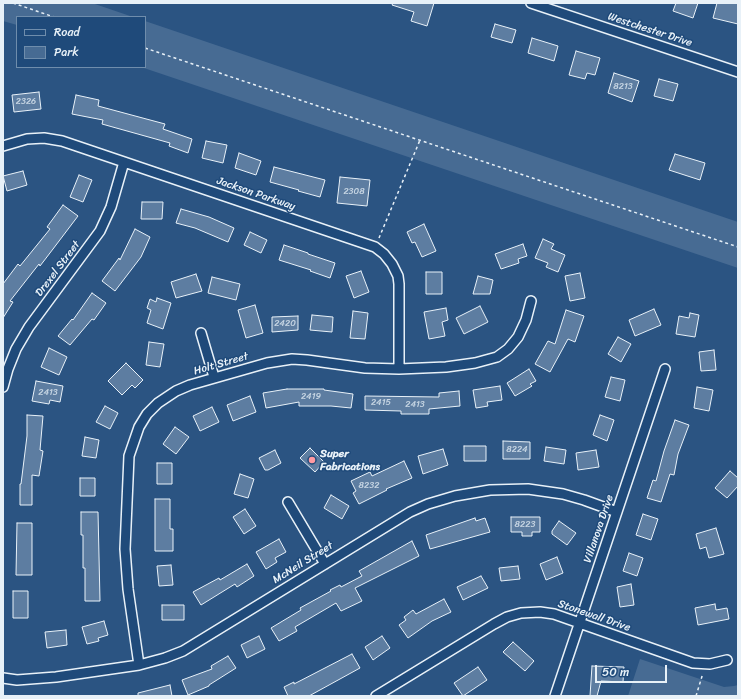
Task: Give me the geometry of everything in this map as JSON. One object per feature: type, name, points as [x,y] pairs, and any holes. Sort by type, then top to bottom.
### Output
[{"type":"street","name":"Westchester Drive","points":[[531,3],[738,72]]},
{"type":"street","name":"Jackson Parkway","points":[[3,146],[27,139],[44,138],[62,141],[375,247],[384,254],[392,264],[398,276],[399,369]]},
{"type":"street","name":"Drexel Street","points":[[3,387],[16,349],[29,327],[100,231],[111,207],[124,162]]},
{"type":"street","name":"Holt Street","points":[[139,664],[128,589],[125,549],[129,456],[139,427],[147,414],[158,402],[176,391],[214,378],[267,363],[292,359],[365,368],[399,369],[446,367],[475,363],[497,357],[508,349],[518,337],[526,320],[531,301]]},
{"type":"street","points":[[201,333],[214,378]]},
{"type":"street","name":"Villanova Drive","points":[[555,696],[665,369]]},
{"type":"street","name":"McNeil Street","points":[[3,678],[17,680],[56,677],[139,664],[166,658],[195,645],[410,512],[428,504],[455,496],[483,491],[528,489],[563,494],[617,512]]},
{"type":"street","points":[[288,502],[326,564]]},
{"type":"street","name":"Stonewall Drive","points":[[376,696],[494,624],[521,612],[554,614],[693,663],[710,664],[727,660]]},
{"type":"path","points":[[13,3],[51,16]]},
{"type":"path","points":[[146,48],[738,247]]},
{"type":"path","points":[[375,247],[420,140]]},
{"type":"path","points":[[696,696],[705,664]]},
{"type":"green space","points":[[3,3],[92,3],[130,16],[16,16],[16,25],[3,21]]},
{"type":"green space","points":[[146,21],[738,222],[738,268],[144,68],[146,68]]},
{"type":"green space","points":[[640,659],[724,687],[738,685],[738,696],[628,696]]},
{"type":"building","points":[[393,3],[434,3],[427,26],[411,21],[414,12],[392,5]]},
{"type":"building","points":[[676,3],[698,3],[693,18],[673,11]]},
{"type":"building","points":[[717,3],[738,3],[738,24],[713,18]]},
{"type":"building","points":[[495,24],[516,30],[512,43],[491,37]]},
{"type":"building","points":[[532,38],[558,46],[554,61],[528,53]]},
{"type":"building","points":[[576,51],[600,58],[595,75],[587,73],[585,79],[569,75]]},
{"type":"building","points":[[614,73],[639,81],[632,102],[608,93]]},
{"type":"building","points":[[659,79],[678,84],[673,101],[654,96]]},
{"type":"building","points":[[39,92],[41,109],[14,112],[12,95]]},
{"type":"building","points":[[76,95],[99,100],[98,106],[165,124],[163,129],[192,139],[188,153],[169,146],[170,143],[102,124],[103,120],[72,114]]},
{"type":"building","points":[[206,141],[227,145],[223,163],[202,158]]},
{"type":"building","points":[[239,153],[261,161],[256,175],[235,168]]},
{"type":"building","points":[[675,154],[705,163],[700,180],[669,170]]},
{"type":"building","points":[[274,167],[325,180],[320,197],[270,182]]},
{"type":"building","points":[[23,171],[27,185],[7,191],[3,176]]},
{"type":"building","points":[[79,175],[92,180],[83,202],[70,197]]},
{"type":"building","points":[[340,177],[370,180],[367,206],[337,203]]},
{"type":"building","points":[[142,202],[163,202],[162,219],[141,219]]},
{"type":"building","points":[[63,205],[78,216],[40,266],[39,264],[10,301],[13,302],[3,318],[3,284],[18,264],[20,266],[50,229],[47,227]]},
{"type":"building","points":[[181,209],[209,217],[234,228],[228,242],[195,228],[176,223]]},
{"type":"building","points":[[424,224],[436,251],[422,257],[415,242],[412,243],[407,232]]},
{"type":"building","points":[[135,229],[150,237],[141,257],[115,291],[102,281],[119,258],[120,260]]},
{"type":"building","points":[[250,232],[267,240],[261,253],[244,245]]},
{"type":"building","points":[[543,239],[554,244],[551,249],[565,255],[558,272],[546,267],[548,263],[535,258]]},
{"type":"building","points":[[523,244],[527,256],[518,259],[519,263],[501,269],[495,254]]},
{"type":"building","points":[[284,245],[335,263],[330,278],[310,271],[311,270],[279,260]]},
{"type":"building","points":[[361,271],[369,292],[354,298],[346,276]]},
{"type":"building","points":[[426,272],[442,272],[442,294],[426,294]]},
{"type":"building","points":[[580,273],[585,298],[570,301],[565,276]]},
{"type":"building","points":[[196,274],[202,291],[176,298],[171,282]]},
{"type":"building","points":[[478,276],[493,280],[490,294],[473,294]]},
{"type":"building","points":[[212,277],[240,284],[236,300],[208,293]]},
{"type":"building","points":[[92,293],[106,303],[94,320],[92,319],[70,345],[58,336],[72,319],[73,320]]},
{"type":"building","points":[[157,298],[171,303],[163,329],[147,323],[151,310],[147,308],[150,299],[156,302]]},
{"type":"building","points":[[255,305],[263,333],[246,338],[238,310]]},
{"type":"building","points":[[480,306],[488,322],[464,334],[456,318]]},
{"type":"building","points":[[446,308],[448,320],[442,322],[445,336],[429,339],[424,312]]},
{"type":"building","points":[[654,309],[661,325],[635,336],[629,320]]},
{"type":"building","points":[[566,310],[584,316],[575,342],[568,339],[550,372],[535,364],[548,341],[555,344]]},
{"type":"building","points":[[353,311],[368,313],[365,339],[350,338]]},
{"type":"building","points":[[690,313],[699,315],[695,337],[676,334],[679,316],[689,318]]},
{"type":"building","points":[[312,315],[333,317],[332,332],[310,330]]},
{"type":"building","points":[[298,316],[298,330],[272,332],[272,317]]},
{"type":"building","points":[[618,337],[631,344],[621,362],[608,354]]},
{"type":"building","points":[[149,342],[164,344],[160,367],[146,365]]},
{"type":"building","points":[[49,348],[67,357],[59,375],[41,367]]},
{"type":"building","points":[[714,350],[716,370],[701,371],[699,352]]},
{"type":"building","points":[[126,363],[143,380],[135,388],[132,385],[122,395],[108,381]]},
{"type":"building","points":[[529,369],[536,381],[530,384],[532,386],[515,396],[507,383]]},
{"type":"building","points":[[611,377],[625,380],[620,401],[605,397]]},
{"type":"building","points":[[36,381],[63,386],[60,402],[50,400],[49,404],[32,401]]},
{"type":"building","points":[[500,386],[502,400],[487,402],[488,406],[476,408],[473,390]]},
{"type":"building","points":[[697,387],[713,390],[709,411],[694,408]]},
{"type":"building","points":[[287,389],[324,389],[353,394],[351,408],[331,406],[299,406],[299,402],[266,408],[263,393]]},
{"type":"building","points":[[459,391],[460,406],[429,409],[429,414],[401,414],[401,411],[365,410],[365,396],[439,397],[439,393]]},
{"type":"building","points":[[250,396],[256,412],[233,421],[227,405]]},
{"type":"building","points":[[105,406],[118,413],[110,429],[96,422]]},
{"type":"building","points":[[212,407],[219,422],[200,431],[193,416]]},
{"type":"building","points":[[27,415],[43,416],[40,450],[43,451],[39,476],[32,475],[32,505],[20,505],[20,484],[27,436]]},
{"type":"building","points":[[600,415],[614,420],[607,441],[593,435]]},
{"type":"building","points":[[675,420],[689,425],[678,454],[674,475],[670,474],[661,502],[647,498],[653,480],[656,481],[664,451]]},
{"type":"building","points":[[175,427],[189,437],[176,454],[163,444]]},
{"type":"building","points":[[85,437],[99,440],[96,458],[82,456]]},
{"type":"building","points":[[503,441],[530,442],[530,459],[503,459]]},
{"type":"building","points":[[464,446],[486,446],[486,461],[464,461]]},
{"type":"building","points":[[546,447],[566,450],[564,464],[544,461]]},
{"type":"building","name":"Super Fabrications","points":[[310,448],[324,462],[315,472],[300,458]]},
{"type":"building","points":[[443,449],[448,465],[423,474],[418,456]]},
{"type":"building","points":[[275,450],[281,463],[268,470],[265,470],[259,458]]},
{"type":"building","points":[[596,450],[599,467],[578,470],[576,453]]},
{"type":"building","points":[[404,461],[412,478],[386,489],[387,490],[359,504],[353,493],[356,491],[351,481],[370,472],[372,476]]},
{"type":"building","points":[[157,463],[172,463],[172,484],[157,484]]},
{"type":"building","points":[[730,471],[738,478],[738,486],[727,498],[715,488]]},
{"type":"building","points":[[240,474],[254,479],[248,498],[234,494]]},
{"type":"building","points":[[80,478],[95,478],[95,496],[80,496]]},
{"type":"building","points":[[331,495],[349,506],[342,519],[324,508]]},
{"type":"building","points":[[155,499],[170,499],[170,529],[173,529],[173,551],[155,551]]},
{"type":"building","points":[[245,509],[256,526],[244,534],[233,517]]},
{"type":"building","points":[[81,512],[98,512],[100,601],[85,601],[85,568],[83,568]]},
{"type":"building","points":[[643,514],[658,519],[651,540],[636,535]]},
{"type":"building","points":[[511,517],[540,517],[540,532],[532,532],[532,536],[522,536],[522,532],[511,532]]},
{"type":"building","points":[[475,518],[476,521],[485,518],[490,532],[430,549],[426,535]]},
{"type":"building","points":[[559,521],[576,533],[567,545],[552,534],[552,531]]},
{"type":"building","points":[[17,523],[32,523],[32,575],[16,575]]},
{"type":"building","points":[[716,528],[724,554],[709,558],[706,547],[700,549],[696,534]]},
{"type":"building","points":[[279,539],[286,552],[275,558],[277,562],[266,569],[256,552]]},
{"type":"building","points":[[412,541],[419,556],[355,588],[362,601],[341,611],[336,603],[295,627],[297,631],[279,641],[271,628],[301,610],[300,608],[331,591],[330,590],[340,585],[341,587],[362,576],[359,571]]},
{"type":"building","points":[[629,553],[643,558],[637,576],[623,571]]},
{"type":"building","points":[[557,557],[563,573],[546,580],[540,564]]},
{"type":"building","points":[[247,564],[254,576],[237,587],[235,584],[201,605],[193,592],[219,578],[220,580]]},
{"type":"building","points":[[171,565],[173,585],[159,586],[157,566]]},
{"type":"building","points":[[518,566],[520,579],[501,581],[499,568]]},
{"type":"building","points":[[481,576],[488,588],[463,600],[457,587]]},
{"type":"building","points":[[631,584],[634,605],[620,607],[617,587]]},
{"type":"building","points":[[13,591],[28,591],[28,618],[13,618]]},
{"type":"building","points":[[444,599],[451,612],[432,621],[408,638],[399,625],[406,620],[404,617],[413,610],[416,614]]},
{"type":"building","points":[[715,604],[716,610],[727,608],[729,619],[698,625],[695,608]]},
{"type":"building","points":[[162,605],[184,605],[184,620],[162,620]]},
{"type":"building","points":[[104,621],[108,635],[98,638],[99,641],[87,644],[82,627]]},
{"type":"building","points":[[66,630],[67,645],[47,648],[45,632]]},
{"type":"building","points":[[259,636],[265,649],[247,658],[241,645]]},
{"type":"building","points":[[382,636],[390,648],[373,660],[365,647]]},
{"type":"building","points":[[513,642],[534,661],[525,671],[503,652]]},
{"type":"building","points":[[352,654],[360,668],[309,696],[288,696],[284,687],[294,682],[294,684]]},
{"type":"building","points":[[228,656],[236,668],[209,686],[188,695],[182,680],[212,669],[211,666]]},
{"type":"building","points":[[592,666],[624,667],[623,682],[601,681],[597,696],[590,696]]},
{"type":"building","points":[[478,667],[487,680],[463,696],[454,683]]},
{"type":"building","points":[[170,685],[172,696],[138,696],[138,693]]},
{"type":"place","name":"Super Fabrications","points":[[312,460]]}]
